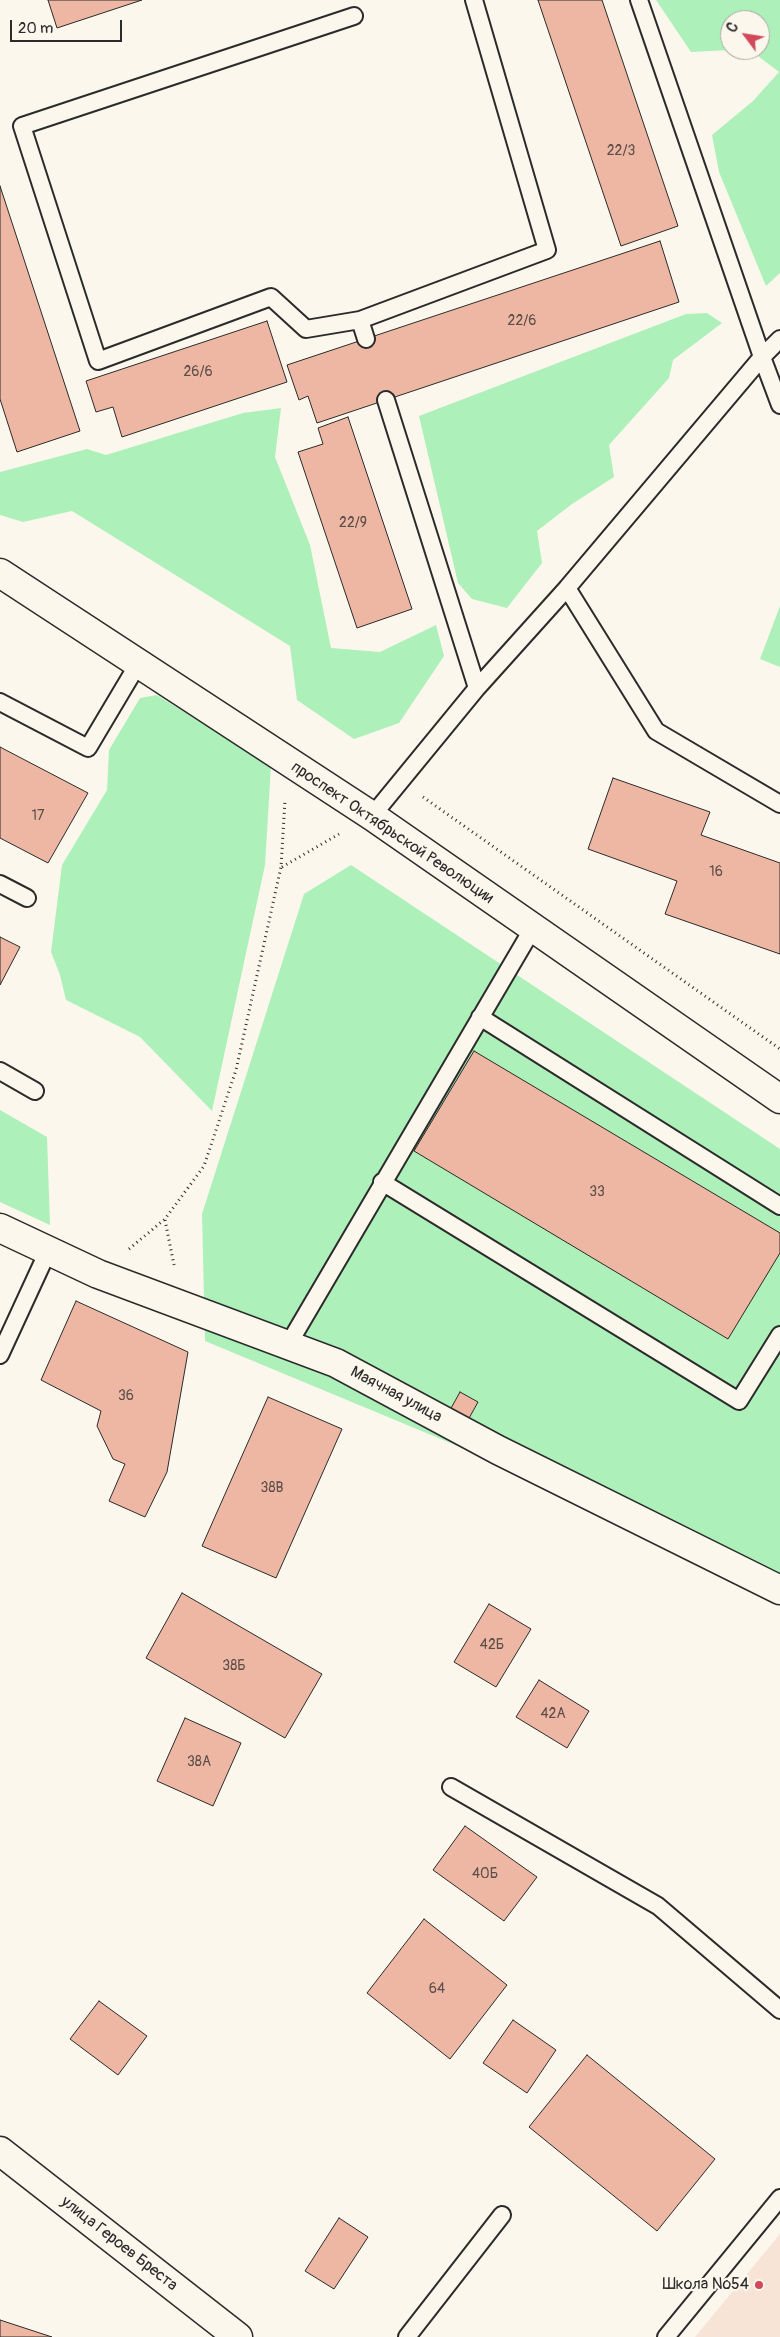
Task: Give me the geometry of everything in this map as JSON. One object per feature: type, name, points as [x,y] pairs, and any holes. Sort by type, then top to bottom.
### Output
[{"type":"street","name":"проспект Октябрьской Революции","points":[[0,573],[372,816],[780,1099]]},
{"type":"street","name":"Маячная улица","points":[[0,1228],[98,1274],[336,1363],[498,1450],[780,1590]]},
{"type":"street","name":"улица Героев Бреста","points":[[0,2151],[238,2337]]},
{"type":"lane","points":[[354,16],[22,126],[98,361],[271,297],[306,329],[360,320],[548,250],[474,0]]},
{"type":"lane","points":[[639,0],[780,405]]},
{"type":"lane","points":[[360,320],[366,340]]},
{"type":"lane","points":[[372,816],[477,688],[566,588],[762,357],[780,339]]},
{"type":"lane","points":[[386,400],[477,688]]},
{"type":"lane","points":[[566,588],[656,731],[780,804]]},
{"type":"lane","points":[[0,702],[88,748],[138,664]]},
{"type":"lane","points":[[0,884],[28,898]]},
{"type":"lane","points":[[288,1345],[532,928]]},
{"type":"lane","points":[[480,1017],[780,1206]]},
{"type":"lane","points":[[0,1071],[35,1091]]},
{"type":"lane","points":[[382,1182],[739,1400],[780,1335]]},
{"type":"lane","points":[[0,1355],[48,1251]]},
{"type":"lane","points":[[451,1787],[658,1906],[780,2010]]},
{"type":"lane","points":[[666,2337],[780,2198]]},
{"type":"lane","points":[[407,2337],[502,2215]]},
{"type":"path","points":[[98,1274],[165,1219],[204,1166],[236,1070],[281,867],[287,762]]},
{"type":"path","points":[[400,781],[780,1049]]},
{"type":"path","points":[[281,867],[372,816]]},
{"type":"shaded area","name":"Школа №54","points":[[780,2234],[780,2337],[695,2337]]},
{"type":"green space","points":[[656,0],[780,0],[780,273],[766,286],[719,172],[712,135],[753,101],[779,72],[763,60],[770,60],[770,10],[720,10],[720,51],[691,52]]},
{"type":"green space","points":[[707,313],[722,323],[673,360],[669,378],[609,445],[614,477],[572,504],[537,531],[542,563],[507,608],[472,599],[458,583],[419,416],[686,314]]},
{"type":"green space","points":[[281,408],[275,457],[310,545],[331,648],[380,652],[436,625],[444,656],[399,723],[354,739],[297,700],[290,646],[72,511],[23,522],[0,515],[0,472],[87,449],[106,455],[243,413]]},
{"type":"green space","points":[[780,606],[780,667],[760,659]]},
{"type":"green space","points":[[157,695],[271,766],[265,865],[212,1111],[140,1037],[66,1000],[60,975],[51,952],[62,865],[107,790],[109,750],[140,698]]},
{"type":"green space","points":[[351,865],[780,1149],[780,1580],[205,1341],[202,1214],[304,894]]},
{"type":"green space","points":[[0,1110],[47,1137],[50,1225],[0,1202]]},
{"type":"building","points":[[48,0],[142,0],[57,28]]},
{"type":"building","points":[[538,0],[602,0],[678,226],[621,246]]},
{"type":"building","points":[[0,186],[80,431],[17,452],[0,399]]},
{"type":"building","points":[[660,241],[679,302],[317,423],[308,396],[299,400],[287,365]]},
{"type":"building","points":[[267,321],[287,382],[122,437],[113,407],[96,412],[86,381]]},
{"type":"building","points":[[348,417],[412,609],[357,628],[298,452],[323,444],[318,428]]},
{"type":"building","points":[[0,747],[88,793],[48,863],[0,838]]},
{"type":"building","points":[[613,778],[710,812],[701,835],[780,863],[780,954],[665,914],[677,881],[588,849]]},
{"type":"building","points":[[0,937],[20,947],[0,985]]},
{"type":"building","points":[[474,1051],[780,1233],[780,1253],[728,1339],[414,1151]]},
{"type":"building","points":[[76,1301],[188,1352],[167,1472],[145,1517],[109,1501],[125,1464],[113,1459],[97,1426],[101,1411],[41,1380]]},
{"type":"building","points":[[460,1392],[478,1402],[463,1429],[445,1419]]},
{"type":"building","points":[[268,1397],[342,1429],[276,1578],[202,1546]]},
{"type":"building","points":[[182,1593],[322,1674],[285,1738],[146,1658]]},
{"type":"building","points":[[489,1604],[531,1629],[496,1687],[454,1662]]},
{"type":"building","points":[[539,1680],[589,1711],[567,1748],[516,1717]]},
{"type":"building","points":[[185,1718],[241,1743],[213,1806],[157,1781]]},
{"type":"building","points":[[465,1826],[537,1877],[504,1921],[433,1870]]},
{"type":"building","points":[[424,1919],[507,1985],[450,2059],[367,1993]]},
{"type":"building","points":[[99,2001],[147,2036],[118,2075],[70,2039]]},
{"type":"building","points":[[513,2020],[556,2050],[527,2093],[483,2063]]},
{"type":"building","points":[[587,2055],[715,2159],[657,2231],[529,2127]]},
{"type":"building","points":[[339,2218],[368,2237],[334,2289],[305,2271]]},
{"type":"building","points":[[0,2320],[52,2337],[0,2337]]},
{"type":"place","name":"Школа №54","points":[[759,2285]]}]
